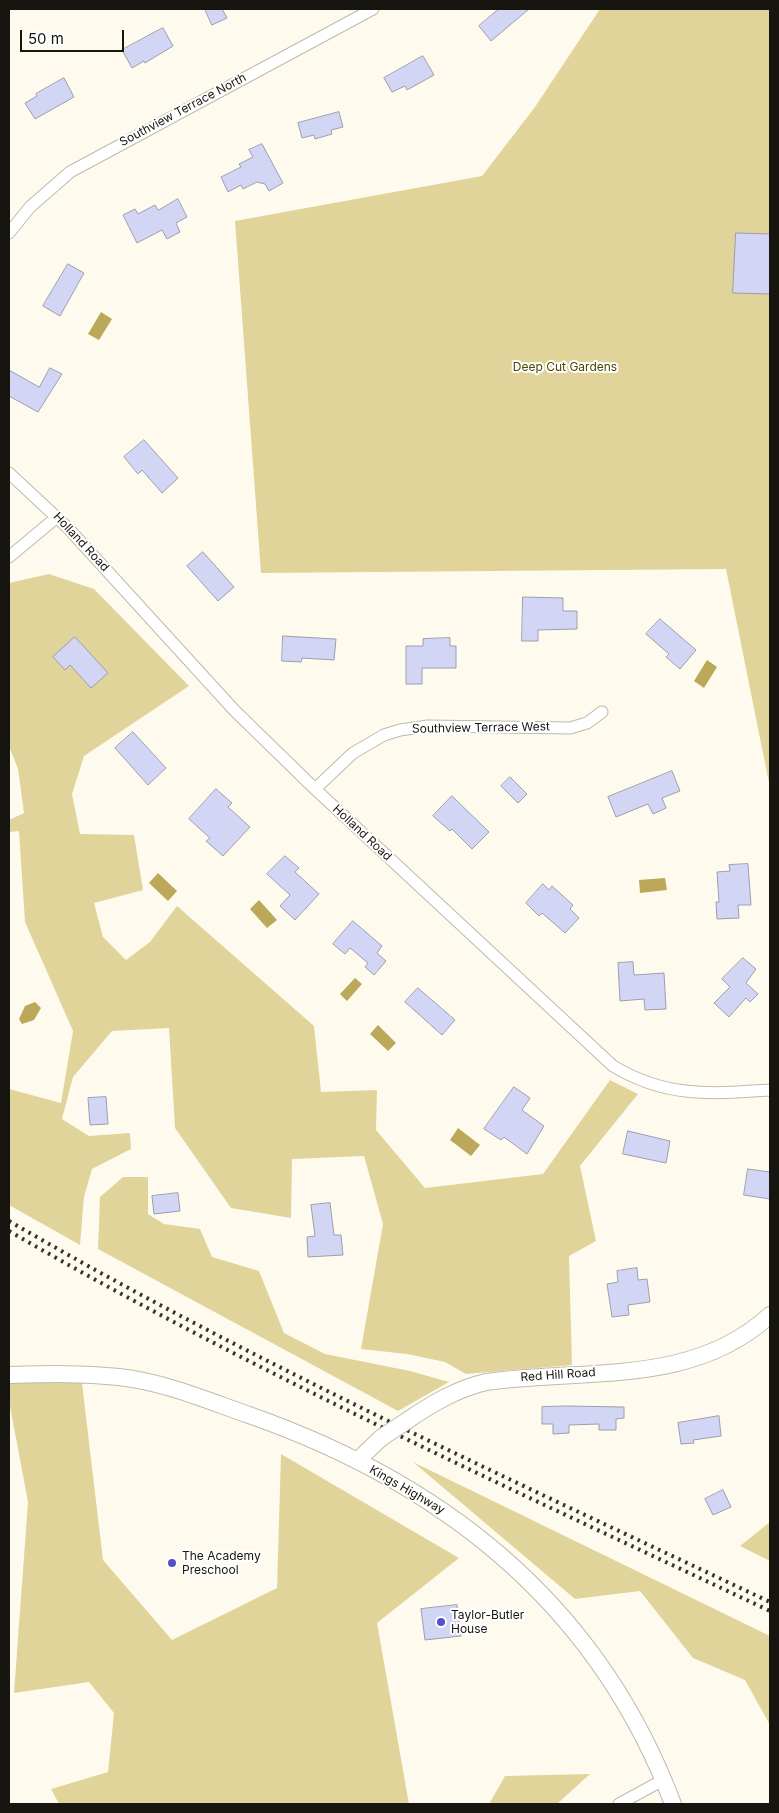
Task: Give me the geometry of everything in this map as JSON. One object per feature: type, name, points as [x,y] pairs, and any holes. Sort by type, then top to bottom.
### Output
[{"type":"street","name":"Southview Terrace North","points":[[9,233],[30,206],[70,172],[373,9]]},
{"type":"street","name":"Holland Road","points":[[9,473],[57,517],[234,710],[613,1066],[643,1082],[674,1091],[713,1094],[770,1090]]},
{"type":"street","points":[[9,557],[57,517]]},
{"type":"street","name":"Southview Terrace West","points":[[316,789],[353,753],[384,735],[400,730],[428,726],[570,728],[587,724],[602,712]]},
{"type":"street","name":"Red Hill Road","points":[[357,1461],[381,1438],[440,1399],[468,1386],[486,1382],[653,1368],[683,1363],[722,1349],[739,1339],[770,1315]]},
{"type":"street","name":"Kings Highway","points":[[9,1375],[70,1373],[120,1377],[172,1388],[277,1424],[357,1461],[436,1505],[477,1535],[521,1572],[556,1608],[585,1642],[614,1684],[640,1730],[673,1804]]},
{"type":"street","points":[[619,1804],[663,1780]]},
{"type":"green space","name":"Deep Cut Gardens","points":[[600,9],[770,9],[770,788],[726,569],[261,573],[235,221],[482,176],[535,107]]},
{"type":"green space","points":[[49,574],[94,589],[189,686],[84,756],[72,794],[80,834],[134,835],[143,890],[94,903],[103,937],[126,960],[150,942],[177,906],[314,1026],[321,1092],[377,1090],[376,1130],[425,1188],[543,1174],[610,1080],[638,1094],[580,1166],[596,1241],[569,1256],[572,1365],[466,1374],[445,1362],[407,1354],[361,1349],[383,1224],[364,1156],[292,1159],[291,1218],[231,1208],[175,1128],[169,1028],[112,1031],[73,1077],[62,1119],[89,1136],[130,1133],[131,1149],[92,1169],[84,1197],[80,1245],[9,1205],[9,1089],[61,1103],[73,1031],[25,922],[19,831],[9,832],[9,820],[24,813],[18,769],[9,746],[9,583]]},
{"type":"green space","points":[[123,1177],[148,1177],[148,1214],[164,1224],[200,1229],[212,1257],[259,1271],[284,1333],[325,1354],[410,1371],[449,1382],[398,1411],[98,1249],[100,1197]]},
{"type":"green space","points":[[9,1375],[81,1375],[103,1560],[172,1640],[277,1588],[281,1454],[459,1558],[377,1623],[409,1804],[59,1804],[51,1789],[108,1772],[114,1713],[89,1682],[14,1693],[28,1502],[9,1401]]},
{"type":"green space","points":[[413,1462],[770,1636],[770,1725],[745,1680],[693,1658],[640,1591],[575,1599]]},
{"type":"green space","points":[[770,1522],[770,1561],[740,1546]]},
{"type":"green space","points":[[590,1774],[557,1804],[489,1804],[505,1776]]},
{"type":"shaded area","points":[[101,312],[112,319],[99,340],[88,334]]},
{"type":"shaded area","points":[[707,660],[717,667],[704,688],[694,681]]},
{"type":"shaded area","points":[[158,873],[177,891],[168,901],[149,883]]},
{"type":"shaded area","points":[[665,878],[667,890],[640,893],[639,880]]},
{"type":"shaded area","points":[[259,900],[277,920],[267,928],[250,909]]},
{"type":"shaded area","points":[[355,978],[362,984],[347,1001],[340,994]]},
{"type":"shaded area","points":[[35,1002],[41,1008],[34,1020],[22,1024],[19,1019],[25,1006]]},
{"type":"shaded area","points":[[378,1025],[396,1043],[388,1051],[370,1034]]},
{"type":"shaded area","points":[[458,1128],[480,1145],[471,1156],[450,1140]]},
{"type":"building","points":[[205,9],[222,9],[227,18],[212,25]]},
{"type":"building","points":[[499,9],[529,9],[491,41],[479,26]]},
{"type":"building","points":[[163,28],[173,46],[145,63],[144,61],[132,68],[122,50]]},
{"type":"building","points":[[423,56],[434,75],[407,90],[405,86],[392,92],[384,78]]},
{"type":"building","points":[[64,78],[74,97],[35,119],[25,103],[37,96],[36,94]]},
{"type":"building","points":[[339,112],[343,127],[331,130],[332,134],[315,139],[314,135],[302,138],[298,123]]},
{"type":"building","points":[[262,144],[283,183],[269,191],[265,184],[257,182],[243,189],[241,185],[228,192],[221,177],[241,167],[239,164],[253,157],[249,150]]},
{"type":"building","points":[[178,199],[187,217],[176,223],[180,232],[167,239],[162,230],[137,243],[123,215],[135,209],[138,214],[155,205],[158,210]]},
{"type":"building","points":[[736,233],[770,234],[770,294],[733,293]]},
{"type":"building","points":[[68,264],[84,273],[60,316],[43,306]]},
{"type":"building","points":[[50,368],[62,374],[38,412],[9,396],[9,370],[39,387]]},
{"type":"building","points":[[144,440],[178,478],[162,493],[142,470],[138,474],[124,457]]},
{"type":"building","points":[[203,552],[234,587],[218,601],[187,566]]},
{"type":"building","points":[[523,597],[563,598],[563,611],[577,611],[577,629],[538,630],[538,641],[522,641]]},
{"type":"building","points":[[660,619],[696,650],[680,669],[666,657],[669,654],[646,634]]},
{"type":"building","points":[[283,636],[336,639],[334,660],[302,658],[301,662],[282,661]]},
{"type":"building","points":[[75,637],[108,673],[91,688],[70,665],[65,670],[53,657]]},
{"type":"building","points":[[450,638],[450,646],[456,646],[456,668],[422,668],[422,684],[406,684],[406,646],[423,646],[423,639]]},
{"type":"building","points":[[133,732],[166,768],[148,785],[115,748]]},
{"type":"building","points":[[672,771],[680,791],[662,798],[666,808],[653,814],[648,804],[616,817],[608,797]]},
{"type":"building","points":[[510,777],[527,794],[518,803],[501,786]]},
{"type":"building","points":[[216,789],[232,803],[228,807],[250,827],[223,856],[206,841],[210,838],[189,819]]},
{"type":"building","points":[[452,796],[489,832],[472,849],[452,829],[450,831],[433,816]]},
{"type":"building","points":[[285,856],[299,868],[295,872],[319,894],[295,920],[280,906],[290,895],[267,874]]},
{"type":"building","points":[[748,864],[751,905],[738,905],[739,918],[717,919],[716,902],[719,902],[717,872],[730,871],[729,865]]},
{"type":"building","points":[[543,884],[549,890],[552,886],[573,905],[570,909],[579,918],[565,933],[542,913],[539,916],[526,903]]},
{"type":"building","points":[[353,921],[382,946],[377,953],[386,961],[374,975],[365,967],[368,963],[350,948],[345,954],[333,944]]},
{"type":"building","points":[[743,958],[756,969],[746,983],[758,994],[750,1002],[746,998],[729,1017],[714,1003],[730,987],[722,979]]},
{"type":"building","points":[[633,962],[634,975],[664,973],[666,1009],[645,1010],[644,999],[620,1001],[618,963]]},
{"type":"building","points":[[418,988],[455,1020],[442,1035],[405,1002]]},
{"type":"building","points":[[514,1087],[530,1098],[522,1110],[544,1126],[527,1154],[504,1137],[501,1140],[484,1129]]},
{"type":"building","points":[[106,1097],[108,1124],[90,1125],[88,1098]]},
{"type":"building","points":[[628,1131],[670,1141],[666,1163],[623,1154]]},
{"type":"building","points":[[748,1169],[770,1172],[770,1199],[744,1195]]},
{"type":"building","points":[[178,1193],[180,1211],[154,1214],[152,1196]]},
{"type":"building","points":[[330,1203],[334,1235],[341,1235],[343,1255],[308,1257],[307,1237],[315,1236],[311,1205]]},
{"type":"building","points":[[637,1268],[638,1280],[647,1279],[650,1302],[628,1305],[629,1315],[612,1317],[607,1284],[618,1282],[617,1271]]},
{"type":"building","points":[[542,1407],[624,1407],[624,1418],[616,1419],[616,1430],[599,1430],[599,1424],[569,1425],[569,1433],[553,1434],[553,1424],[542,1424]]},
{"type":"building","points":[[719,1416],[721,1436],[693,1440],[694,1443],[681,1444],[678,1423]]},
{"type":"building","points":[[723,1490],[731,1507],[713,1515],[705,1499]]},
{"type":"building","name":"Taylor-Butler House","points":[[457,1605],[461,1636],[425,1640],[421,1609]]},
{"type":"railway","points":[[9,1221],[196,1324],[290,1372],[386,1420],[770,1602]]},
{"type":"railway","points":[[9,1231],[195,1333],[290,1382],[481,1475],[770,1611]]},
{"type":"place","name":"The Academy Preschool","points":[[172,1563]]},
{"type":"place","name":"Taylor-Butler House","points":[[441,1622]]}]
